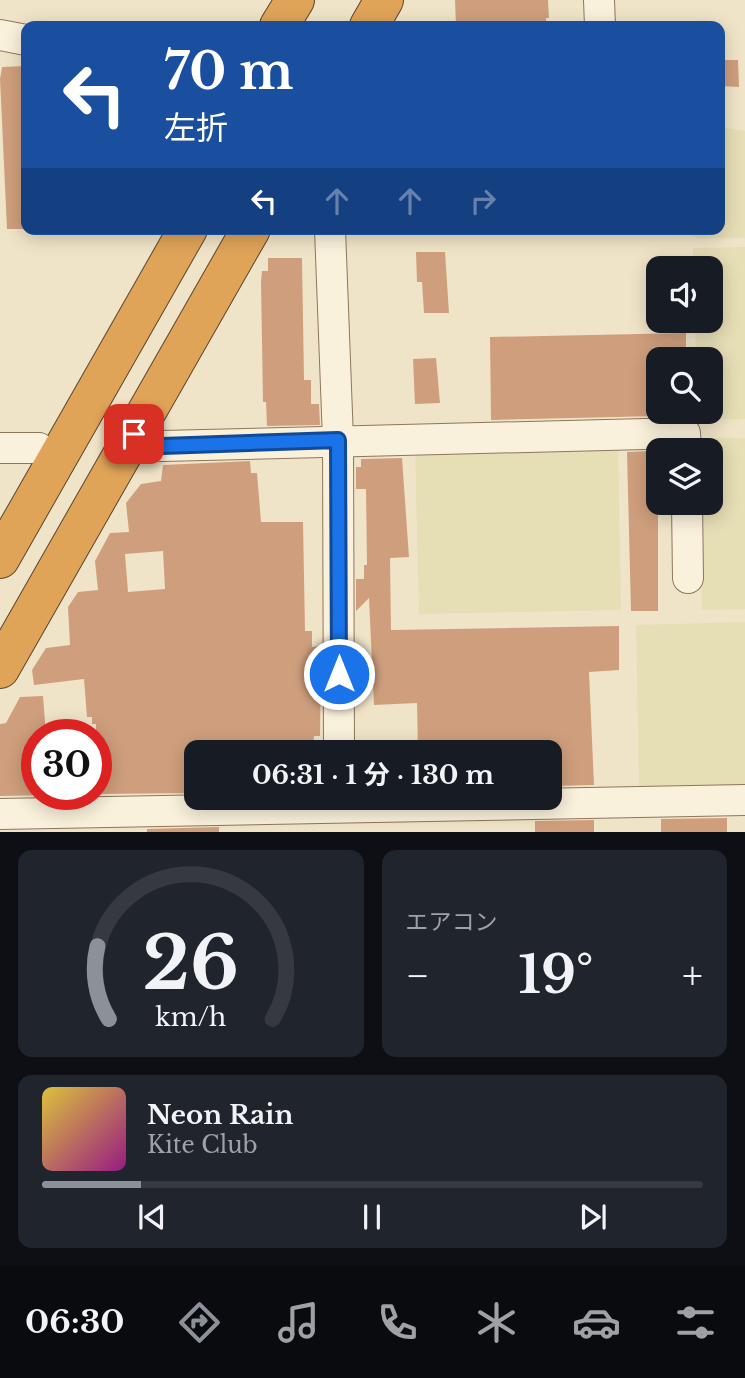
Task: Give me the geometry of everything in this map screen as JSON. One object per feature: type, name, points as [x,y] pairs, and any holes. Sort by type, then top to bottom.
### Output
[{"type":"highway","points":[[282,21],[295,0]]},
{"type":"highway","points":[[308,21],[320,0]]},
{"type":"highway","points":[[344,21],[356,0]]},
{"type":"highway","points":[[372,21],[384,0]]},
{"type":"highway","points":[[0,517],[160,235]]},
{"type":"highway","points":[[0,559],[185,235]]},
{"type":"highway","points":[[0,623],[222,235]]},
{"type":"highway","points":[[0,669],[248,235]]},
{"type":"street","points":[[599,0],[600,21]]},
{"type":"street","points":[[0,35],[21,39]]},
{"type":"street","points":[[330,235],[338,440],[340,740]]},
{"type":"street","points":[[134,434],[162,446],[685,433],[685,438]]},
{"type":"street","points":[[0,448],[39,448]]},
{"type":"street","points":[[687,515],[688,578]]},
{"type":"street","points":[[0,814],[340,812],[745,800]]},
{"type":"shaded area","points":[[725,128],[745,131],[745,238],[699,239],[692,236],[725,235]]},
{"type":"shaded area","points":[[745,247],[745,419],[723,419],[723,347],[696,347],[695,333],[723,333],[723,256],[693,256],[693,248]]},
{"type":"shaded area","points":[[723,438],[745,438],[745,609],[702,610],[699,515],[723,515]]},
{"type":"shaded area","points":[[618,441],[621,610],[419,614],[415,447]]},
{"type":"shaded area","points":[[745,622],[745,793],[639,789],[636,625]]},
{"type":"building","points":[[455,0],[548,0],[549,18],[546,18],[546,21],[456,21]]},
{"type":"building","points":[[725,60],[738,60],[739,87],[725,86]]},
{"type":"building","points":[[21,66],[21,229],[7,229],[0,79],[2,67]]},
{"type":"building","points":[[416,252],[445,252],[449,313],[424,313],[422,282],[417,282]]},
{"type":"building","points":[[268,258],[302,258],[304,380],[311,380],[311,404],[319,404],[320,425],[267,426],[266,402],[263,402],[261,282],[262,271],[268,271]]},
{"type":"building","points":[[686,333],[686,347],[646,347],[646,416],[491,420],[490,337]]},
{"type":"building","points":[[436,358],[440,403],[415,404],[413,359]]},
{"type":"building","points":[[646,451],[646,515],[658,515],[658,611],[631,611],[627,452]]},
{"type":"building","points":[[402,458],[409,557],[390,558],[391,630],[619,626],[619,670],[589,672],[594,785],[562,786],[562,740],[418,740],[417,703],[374,705],[369,598],[356,611],[356,579],[364,579],[364,565],[367,565],[366,489],[356,489],[356,467],[361,467],[361,459]]},
{"type":"building","points":[[250,461],[251,473],[257,473],[261,522],[303,522],[305,631],[312,631],[312,647],[321,646],[320,736],[314,736],[314,740],[184,740],[184,793],[112,794],[112,719],[87,717],[84,679],[34,685],[32,670],[46,648],[70,645],[68,607],[78,592],[98,590],[95,561],[110,533],[129,532],[126,503],[141,484],[161,481],[163,465]],"holes":[[[163,551],[165,589],[128,592],[125,554]]]},
{"type":"building","points":[[43,696],[45,719],[21,719],[21,796],[0,796],[0,724],[6,723],[20,697]]},
{"type":"building","points":[[727,818],[727,832],[661,832],[661,819]]},
{"type":"building","points":[[594,820],[594,832],[535,832],[535,821]]},
{"type":"building","points":[[219,827],[219,832],[147,832],[147,829]]},
{"type":"route","points":[[134,434],[162,446],[338,440],[339,674]]}]
